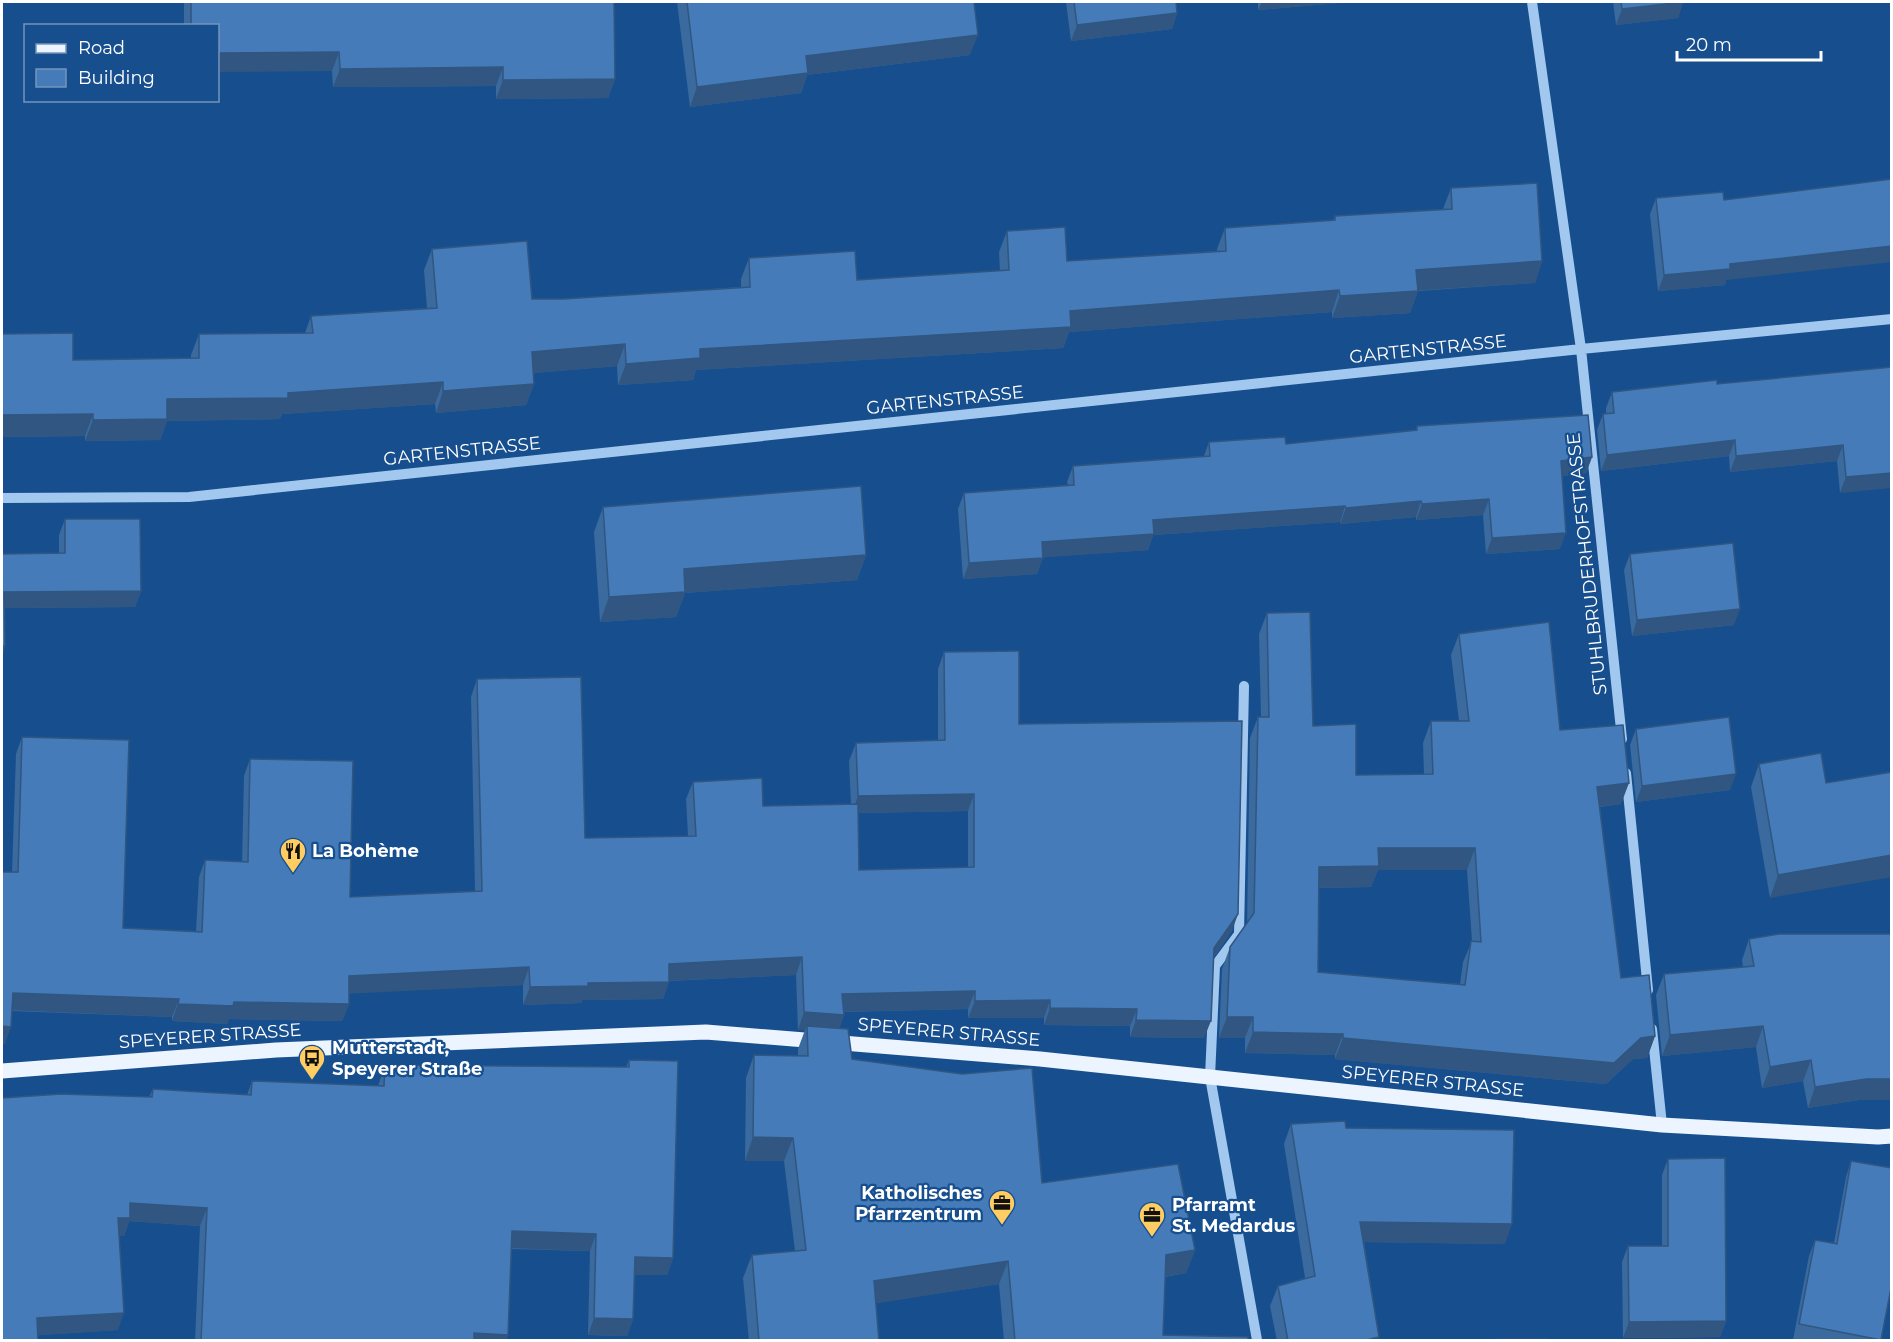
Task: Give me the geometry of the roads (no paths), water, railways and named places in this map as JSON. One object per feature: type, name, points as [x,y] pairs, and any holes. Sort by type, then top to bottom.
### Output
[{"type":"main road","name":"SPEYERER STRASSE","points":[[2,1071],[276,1050],[706,1032],[1040,1059],[1662,1125],[1892,1136]]},
{"type":"street","name":"STUHLBRUDERHOFSTRASSE","points":[[1532,2],[1581,349],[1624,755]]},
{"type":"street","name":"GARTENSTRASSE","points":[[2,498],[189,497],[1581,349],[1892,319]]},
{"type":"street","points":[[1244,686],[1239,934],[1215,966],[1210,1077],[1257,1341]]},
{"type":"street","points":[[1625,767],[1650,1005]]},
{"type":"street","points":[[1651,1017],[1662,1125]]},
{"type":"place","name":"La Bohème","points":[[293,874]]},
{"type":"place","name":"Mutterstadt, Speyerer Straße","points":[[312,1081]]},
{"type":"place","name":"Katholisches Pfarrzentrum","points":[[1002,1226]]},
{"type":"place","name":"Pfarramt St. Medardus","points":[[1152,1238]]}]
